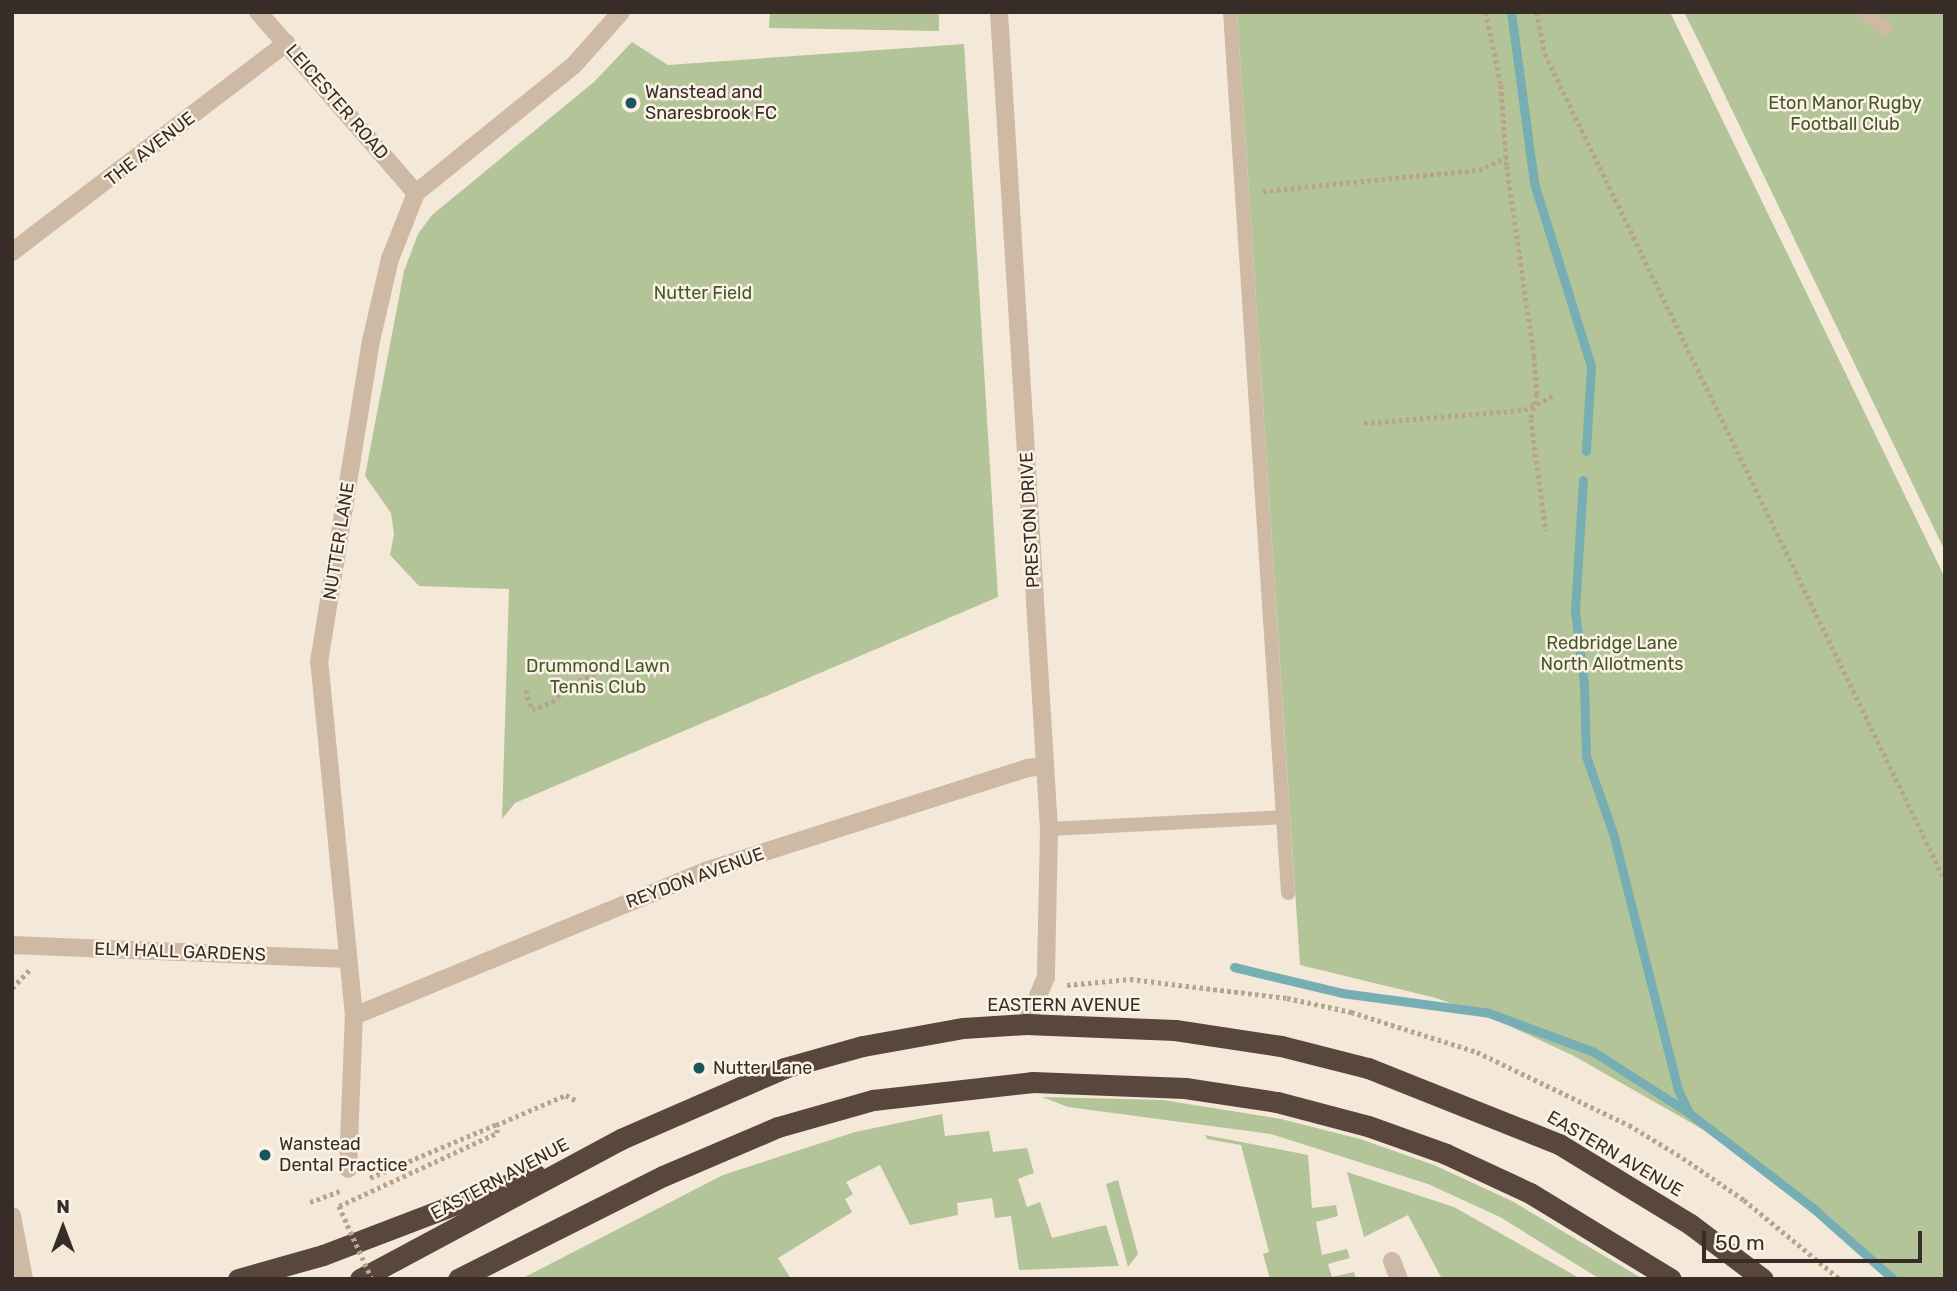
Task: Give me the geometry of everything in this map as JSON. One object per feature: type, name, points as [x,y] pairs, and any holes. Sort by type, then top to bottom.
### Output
[{"type":"highway","name":"EASTERN AVENUE","points":[[360,1279],[621,1139],[784,1068],[863,1045],[963,1028],[1026,1024],[1175,1030],[1281,1045],[1368,1069],[1559,1144],[1690,1224],[1763,1279]]},
{"type":"highway","points":[[458,1279],[663,1176],[778,1127],[873,1100],[921,1091],[1005,1083],[1095,1082],[1266,1100],[1398,1136],[1530,1193],[1671,1279]]},
{"type":"highway","points":[[238,1279],[358,1243],[621,1139]]},
{"type":"street","name":"LEICESTER ROAD","points":[[258,12],[416,193]]},
{"type":"street","name":"NUTTER LANE","points":[[353,1176],[354,1016],[319,662],[371,341],[390,259],[416,193],[574,65],[621,12]]},
{"type":"street","name":"PRESTON DRIVE","points":[[999,12],[1049,829],[1050,943],[1044,987],[1026,1024]]},
{"type":"street","name":"THE AVENUE","points":[[12,252],[286,43]]},
{"type":"street","name":"REYDON AVENUE","points":[[354,1016],[705,871],[1027,768],[1045,766]]},
{"type":"street","name":"ELM HALL GARDENS","points":[[12,945],[348,959]]},
{"type":"street","points":[[12,1216],[24,1279]]},
{"type":"street","points":[[1392,1261],[1399,1279]]},
{"type":"lane","points":[[1230,12],[1288,893]]},
{"type":"lane","points":[[1863,12],[1885,28]]},
{"type":"lane","points":[[1049,829],[1283,817]]},
{"type":"path","points":[[1486,12],[1501,85],[1507,157],[1534,356],[1535,402],[1531,419],[1535,467],[1546,531]]},
{"type":"path","points":[[1538,12],[1545,54],[1945,880]]},
{"type":"path","points":[[1261,177],[1261,191],[1312,187],[1479,170],[1507,157]]},
{"type":"path","points":[[1364,424],[1524,410],[1535,402],[1555,395]]},
{"type":"path","points":[[526,690],[532,710],[552,702],[572,683],[594,674]]},
{"type":"path","points":[[353,1176],[496,1125],[566,1095],[578,1101]]},
{"type":"path","points":[[372,1279],[339,1206],[497,1133],[496,1125]]},
{"type":"path","points":[[310,1202],[345,1189]]},
{"type":"green space","points":[[770,12],[939,12],[939,31],[769,28]]},
{"type":"green space","name":"Redbridge Lane North Allotments","points":[[1237,12],[1670,12],[1945,578],[1945,1279],[1893,1279],[1744,1153],[1574,1056],[1492,1018],[1436,998],[1300,965]]},
{"type":"green space","name":"Eton Manor Rugby Football Club","points":[[1684,12],[1945,12],[1945,551],[1704,52]]},
{"type":"green space","name":"Nutter Field","points":[[632,42],[668,65],[964,44],[998,597],[515,803],[502,819],[509,589],[419,586],[390,555],[394,534],[391,513],[365,476],[404,271],[418,234],[432,215],[594,82]]},
{"type":"green space","points":[[1042,1097],[1163,1100],[1281,1119],[1360,1139],[1434,1165],[1512,1201],[1643,1279],[1600,1279],[1500,1217],[1428,1184],[1271,1134],[1068,1107]]},
{"type":"green space","points":[[942,1114],[945,1136],[989,1131],[993,1152],[1027,1148],[1034,1173],[1018,1179],[1027,1207],[1040,1202],[1052,1238],[1106,1225],[1119,1266],[1019,1270],[1011,1216],[995,1218],[992,1198],[957,1203],[958,1215],[910,1225],[880,1165],[846,1182],[853,1194],[845,1199],[852,1212],[778,1258],[791,1279],[521,1279],[723,1175],[855,1132]]},
{"type":"green space","points":[[1205,1135],[1308,1155],[1312,1208],[1336,1205],[1338,1216],[1316,1222],[1322,1255],[1347,1249],[1350,1258],[1328,1264],[1332,1277],[1354,1272],[1356,1279],[1270,1279],[1263,1254],[1269,1252],[1241,1145],[1207,1139]]},
{"type":"green space","points":[[1347,1172],[1454,1207],[1581,1279],[1442,1279],[1408,1215],[1364,1237]]},
{"type":"green space","points":[[1118,1180],[1138,1254],[1128,1267],[1106,1184]]},
{"type":"waterway","points":[[1511,12],[1534,183],[1591,366],[1586,451]]},
{"type":"waterway","points":[[1583,480],[1575,611],[1584,684],[1586,756],[1613,833],[1678,1090],[1689,1113]]},
{"type":"waterway","points":[[1234,967],[1342,993],[1489,1013],[1594,1052],[1689,1113],[1814,1209],[1893,1279]]},
{"type":"place","name":"Wanstead and Snaresbrook FC","points":[[631,103]]},
{"type":"place","name":"Nutter Lane","points":[[699,1068]]},
{"type":"place","name":"Wanstead Dental Practice","points":[[265,1155]]},
{"type":"park label","name":"Drummond Lawn Tennis Club","points":[[598,677]]}]
